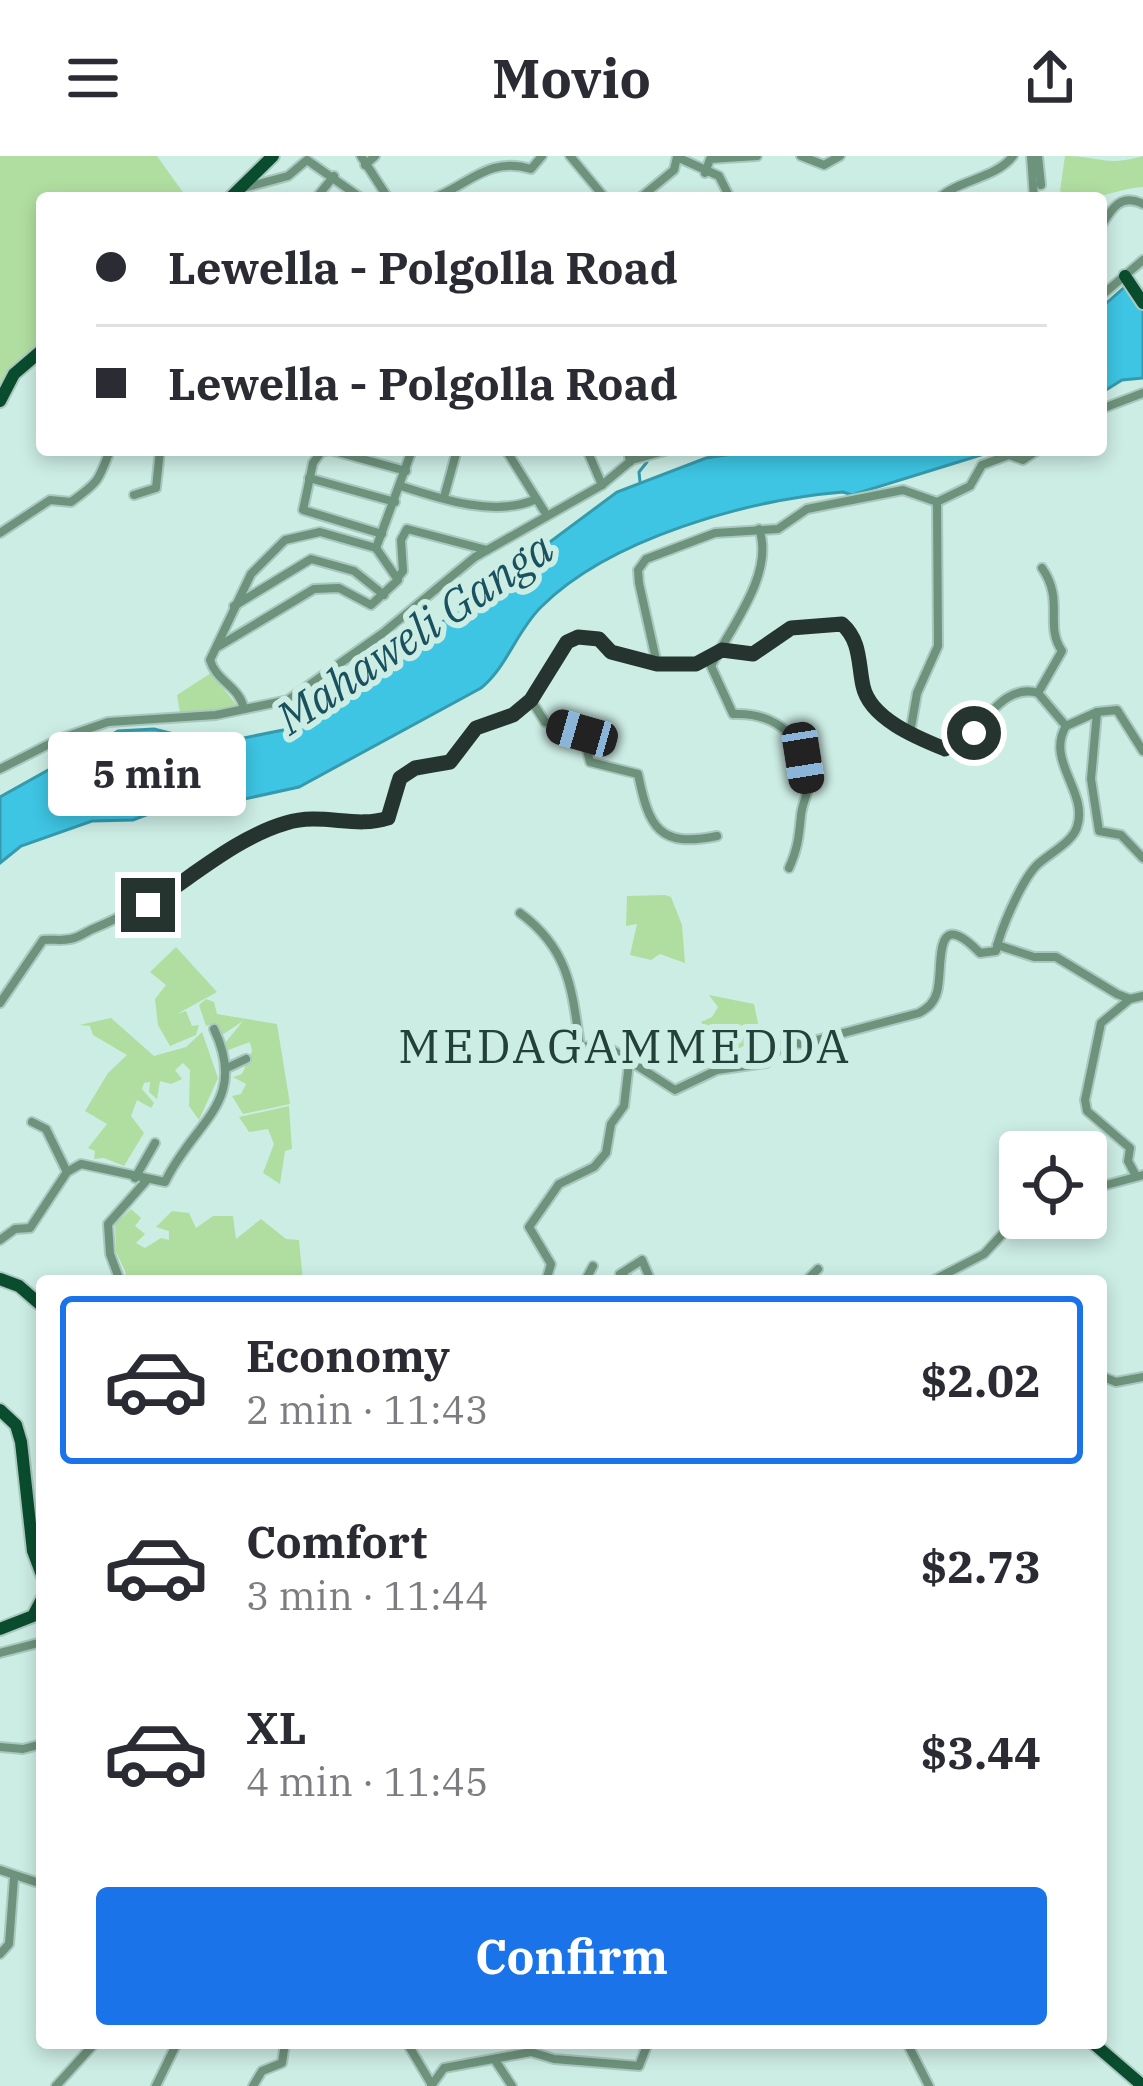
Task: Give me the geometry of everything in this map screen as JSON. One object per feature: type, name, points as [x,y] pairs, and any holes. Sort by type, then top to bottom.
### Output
[{"type":"main road","points":[[236,192],[273,156]]},
{"type":"main road","points":[[1127,279],[1143,303]]},
{"type":"main road","points":[[0,401],[14,374],[36,355]]},
{"type":"main road","points":[[0,1279],[20,1286],[36,1301]]},
{"type":"main road","points":[[0,1410],[16,1425],[21,1442],[36,1559]]},
{"type":"main road","points":[[0,1629],[33,1616],[36,1610]]},
{"type":"main road","points":[[1100,2049],[1143,2086]]},
{"type":"street","points":[[375,156],[363,160],[384,192]]},
{"type":"street","points":[[461,192],[477,173],[509,163],[531,169],[542,156]]},
{"type":"street","points":[[570,156],[600,192]]},
{"type":"street","points":[[705,173],[710,159],[757,156]]},
{"type":"street","points":[[801,156],[824,165],[840,156]]},
{"type":"street","points":[[946,192],[1005,165],[1013,156]]},
{"type":"street","points":[[1034,156],[1036,192]]},
{"type":"street","points":[[647,192],[674,170],[677,157],[719,176],[727,192]]},
{"type":"street","points":[[238,192],[288,176],[308,160],[351,192]]},
{"type":"street","points":[[321,192],[334,176]]},
{"type":"street","points":[[1107,218],[1118,202],[1143,203]]},
{"type":"street","points":[[1107,292],[1127,279],[1143,259]]},
{"type":"street","points":[[1107,407],[1143,393]]},
{"type":"street","points":[[0,533],[50,500],[71,502],[97,484],[107,472],[109,456]]},
{"type":"street","points":[[134,495],[156,488],[159,456]]},
{"type":"street","points":[[319,456],[309,478],[305,513],[382,534]]},
{"type":"street","points":[[342,456],[406,471]]},
{"type":"street","points":[[376,548],[410,456]]},
{"type":"street","points":[[444,497],[455,456]]},
{"type":"street","points":[[509,456],[547,514]]},
{"type":"street","points":[[590,456],[602,485]]},
{"type":"street","points":[[629,456],[630,462]]},
{"type":"street","points":[[0,769],[59,739],[108,722],[288,700],[487,550],[602,485],[630,462],[649,456]]},
{"type":"street","points":[[657,664],[639,566],[715,533],[778,529],[807,508],[866,501],[890,491],[910,491],[937,502],[970,486],[982,465],[1006,456]]},
{"type":"street","points":[[309,478],[395,502]]},
{"type":"street","points":[[401,485],[507,508],[534,500]]},
{"type":"street","points":[[910,733],[917,693],[938,646],[937,502]]},
{"type":"street","points":[[244,709],[242,696],[210,666],[211,652],[219,646],[314,589],[339,588],[367,605],[385,595],[404,571],[401,540],[406,529],[487,550]]},
{"type":"street","points":[[759,529],[766,548],[759,575],[710,666],[733,714],[763,716],[786,727],[803,758],[808,789],[801,812],[802,840],[789,868]]},
{"type":"street","points":[[219,646],[250,574],[297,534],[320,532],[376,548],[399,576]]},
{"type":"street","points":[[233,607],[311,559],[354,571],[385,595]]},
{"type":"street","points":[[1038,693],[1062,655],[1051,629],[1057,600],[1042,568]]},
{"type":"street","points":[[0,1003],[43,940],[71,939],[148,905],[286,823],[331,817],[368,825],[388,818],[396,784],[405,773],[450,762],[476,728],[513,715],[531,700],[567,642],[578,637],[599,639],[611,652],[657,664],[696,664],[719,650],[753,654],[791,628],[842,624],[857,647],[868,699],[910,733],[952,749],[981,727],[1006,695],[1020,690],[1038,693],[1066,726]]},
{"type":"street","points":[[531,700],[545,722],[584,734],[590,762],[638,775],[654,828],[663,837],[699,841],[717,836]]},
{"type":"street","points":[[520,913],[542,929],[559,952],[579,1045],[611,1049],[662,1084],[682,1088],[716,1070],[766,1063],[787,1042],[802,1044],[919,1013],[939,989],[938,951],[943,941],[956,935],[988,955],[1029,875],[1076,832],[1078,817],[1058,749],[1066,726],[1110,708],[1122,714],[1143,751]]},
{"type":"street","points":[[1096,712],[1091,778],[1099,831],[1121,835],[1143,858]]},
{"type":"street","points":[[997,945],[1021,954],[1055,957],[1130,999]]},
{"type":"street","points":[[1107,1185],[1128,1182],[1139,1174],[1128,1161],[1130,1148],[1087,1111],[1085,1100],[1102,1023],[1130,999],[1143,996]]},
{"type":"street","points":[[0,1240],[15,1229],[30,1228],[67,1172],[91,1164],[165,1182],[192,1135],[216,1111],[229,1067],[214,1029]]},
{"type":"street","points":[[229,1067],[246,1058]]},
{"type":"street","points":[[548,1275],[551,1264],[529,1227],[559,1184],[594,1167],[606,1154],[611,1124],[624,1106],[629,1064]]},
{"type":"street","points":[[32,1122],[46,1129],[67,1172]]},
{"type":"street","points":[[118,1275],[110,1254],[108,1224],[141,1179],[155,1143]]},
{"type":"street","points":[[944,1275],[984,1254],[999,1238]]},
{"type":"street","points":[[622,1275],[642,1260],[648,1275]]},
{"type":"street","points":[[588,1275],[593,1266]]},
{"type":"street","points":[[812,1275],[818,1269]]},
{"type":"street","points":[[1107,1378],[1116,1382],[1143,1377]]},
{"type":"street","points":[[0,1653],[36,1644]]},
{"type":"street","points":[[0,1747],[36,1746]]},
{"type":"street","points":[[0,1870],[36,1883]]},
{"type":"street","points":[[0,1954],[9,1944],[14,1878]]},
{"type":"street","points":[[56,2086],[90,2049]]},
{"type":"street","points":[[156,2086],[174,2049]]},
{"type":"street","points":[[253,2086],[262,2071],[282,2063],[284,2049]]},
{"type":"street","points":[[410,2049],[431,2086],[444,2068],[530,2052],[554,2059],[640,2066],[646,2049]]},
{"type":"street","points":[[910,2049],[929,2086]]},
{"type":"street","points":[[495,2060],[512,2086]]},
{"type":"green space","points":[[0,156],[157,156],[183,192],[36,192],[36,354],[0,393]]},
{"type":"green space","points":[[1065,156],[1111,161],[1143,156],[1143,187],[1107,193],[1060,191]]},
{"type":"green space","points":[[211,673],[239,708],[180,713],[177,695]]},
{"type":"green space","points":[[627,896],[671,897],[682,925],[685,963],[660,954],[651,960],[630,955],[637,924],[626,926]]},
{"type":"green space","points":[[176,947],[217,992],[177,1014],[186,1011],[192,1026],[199,1025],[196,1035],[170,1046],[158,1025],[155,999],[166,985],[150,972]]},
{"type":"green space","points":[[709,995],[754,1004],[761,1038],[740,1048],[716,1044],[701,1022],[718,1007]]},
{"type":"green space","points":[[206,999],[214,1002],[217,1014],[277,1024],[290,1104],[243,1114],[232,1096],[241,1094],[246,1084],[233,1077],[242,1074],[252,1051],[250,1042],[223,1052],[221,1048],[243,1021],[219,1037],[214,1024],[206,1026],[199,1005]]},
{"type":"green space","points":[[111,1018],[154,1056],[186,1047],[202,1032],[218,1078],[199,1120],[189,1106],[190,1070],[183,1063],[175,1070],[182,1079],[171,1084],[160,1081],[157,1099],[149,1092],[150,1082],[144,1083],[142,1089],[154,1103],[151,1108],[137,1100],[131,1116],[144,1133],[124,1166],[94,1159],[95,1151],[88,1148],[107,1124],[85,1111],[108,1073],[127,1055],[93,1035],[90,1026],[79,1025]]},
{"type":"green space","points":[[289,1106],[292,1149],[285,1151],[280,1184],[263,1173],[274,1144],[268,1129],[249,1132],[239,1117]]},
{"type":"green space","points":[[131,1209],[141,1218],[135,1226],[145,1234],[136,1243],[145,1248],[161,1238],[169,1240],[169,1231],[156,1227],[172,1211],[189,1213],[196,1228],[213,1216],[233,1216],[236,1239],[261,1219],[286,1239],[299,1240],[302,1275],[126,1275],[116,1252],[115,1224]]},
{"type":"water","points":[[1127,285],[1143,308],[1143,378],[1122,380],[1107,389],[1107,303]]},
{"type":"water","points":[[978,456],[852,495],[806,496],[724,514],[642,542],[604,561],[541,607],[481,688],[299,787],[226,803],[175,804],[133,820],[92,821],[21,846],[0,863],[0,797],[118,731],[154,729],[214,744],[283,730],[366,679],[617,492],[706,458]]},
{"type":"waterway","points":[[640,482],[639,472],[647,462]]},
{"type":"district","name":"MEDAGAMMEDDA","points":[[625,1045]]},
{"type":"route","points":[[148,905],[262,833],[286,823],[331,817],[368,825],[388,818],[396,784],[405,773],[450,762],[476,728],[520,710],[567,642],[578,637],[599,639],[620,656],[683,665],[696,664],[722,650],[753,654],[791,628],[842,624],[853,635],[863,686],[879,711],[920,739],[945,749],[974,733]]},
{"type":"water label","name":"Mahaweli Ganga","points":[[414,632]]}]
